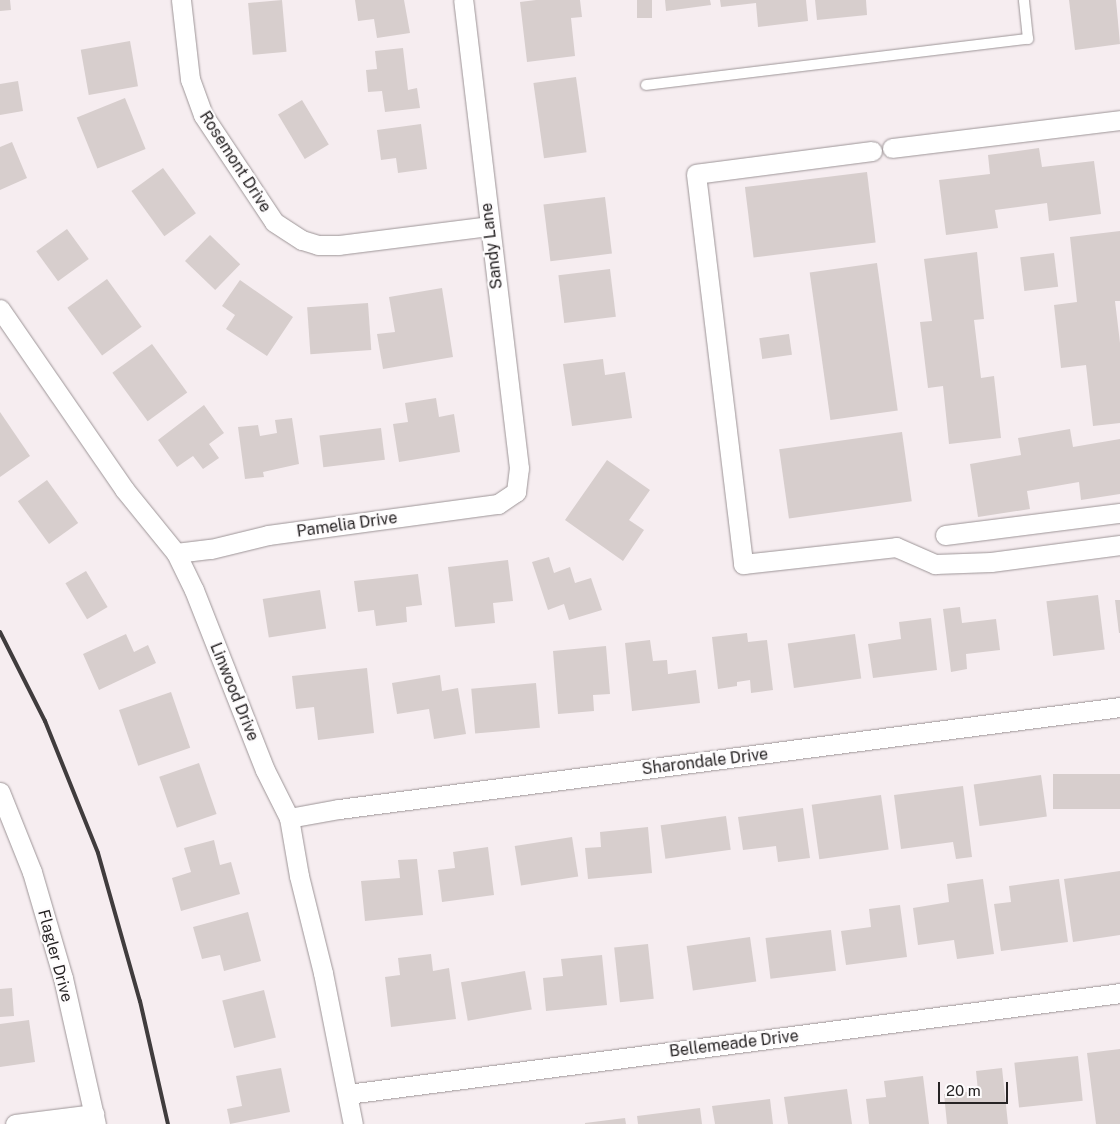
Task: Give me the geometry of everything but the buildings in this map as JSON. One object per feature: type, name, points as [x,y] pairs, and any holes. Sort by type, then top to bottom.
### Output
[{"type":"street","name":"Rosemont Drive","points":[[181,0],[190,79],[203,115],[274,222],[302,240],[325,245],[339,245],[489,226]]},
{"type":"street","name":"Sandy Lane","points":[[463,0],[519,468],[516,492]]},
{"type":"street","points":[[892,148],[1120,120]]},
{"type":"street","points":[[872,151],[696,174],[743,564],[896,547],[935,564],[972,563],[1120,544]]},
{"type":"street","name":"Linwood Drive","points":[[0,309],[124,489],[176,553],[194,590],[266,770],[290,818],[299,876],[323,973],[353,1124]]},
{"type":"street","name":"Pamelia Drive","points":[[176,553],[211,549],[268,535],[498,504],[516,492]]},
{"type":"street","points":[[945,535],[1120,512]]},
{"type":"street","name":"Sharondale Drive","points":[[290,818],[339,809],[1120,708]]},
{"type":"street","name":"Flagler Drive","points":[[0,792],[32,872],[63,978],[95,1119]]},
{"type":"street","name":"Bellemeade Drive","points":[[348,1094],[1120,993]]},
{"type":"street","points":[[15,1124],[95,1119]]},
{"type":"lane","points":[[646,85],[1028,39],[1024,0]]},
{"type":"railway","points":[[0,632],[45,721],[98,853],[140,1001],[168,1124]]}]
